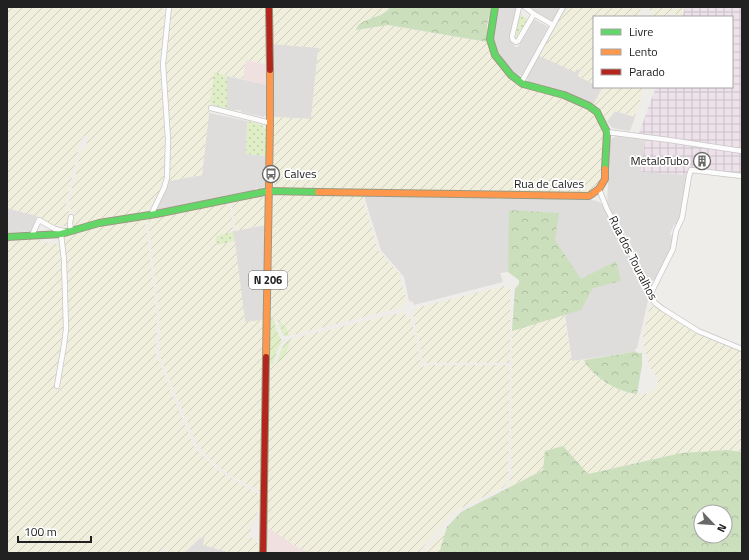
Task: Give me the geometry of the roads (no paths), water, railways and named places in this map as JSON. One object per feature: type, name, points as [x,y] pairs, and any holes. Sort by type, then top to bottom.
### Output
[{"type":"street","points":[[152,214],[167,178],[168,139],[163,64],[169,7]]},
{"type":"street","name":"N 206","points":[[263,553],[270,123],[269,7]]},
{"type":"street","name":"Rua de Calves","points":[[7,237],[61,234],[99,223],[269,191],[589,196],[599,189],[605,179],[607,132],[597,112],[589,106],[564,95],[523,84],[511,75],[495,55],[490,39],[495,7]]},
{"type":"street","points":[[519,7],[512,37],[516,42],[534,14]]},
{"type":"street","points":[[525,7],[553,25]]},
{"type":"street","points":[[521,82],[563,7]]},
{"type":"street","points":[[211,108],[270,123]]},
{"type":"street","points":[[607,132],[742,151]]},
{"type":"street","points":[[652,291],[673,249],[676,231],[682,218],[691,170],[742,176]]},
{"type":"street","name":"Rua dos Touralhos","points":[[599,189],[610,214],[652,291],[652,298],[655,303],[662,309],[698,331],[742,349]]},
{"type":"street","points":[[32,235],[39,220],[55,228],[70,232],[71,217]]},
{"type":"street","points":[[57,386],[66,329],[64,260],[61,234]]},
{"type":"place","name":"MetaloTubo","points":[[702,161]]},
{"type":"place","name":"Calves","points":[[271,174]]}]
